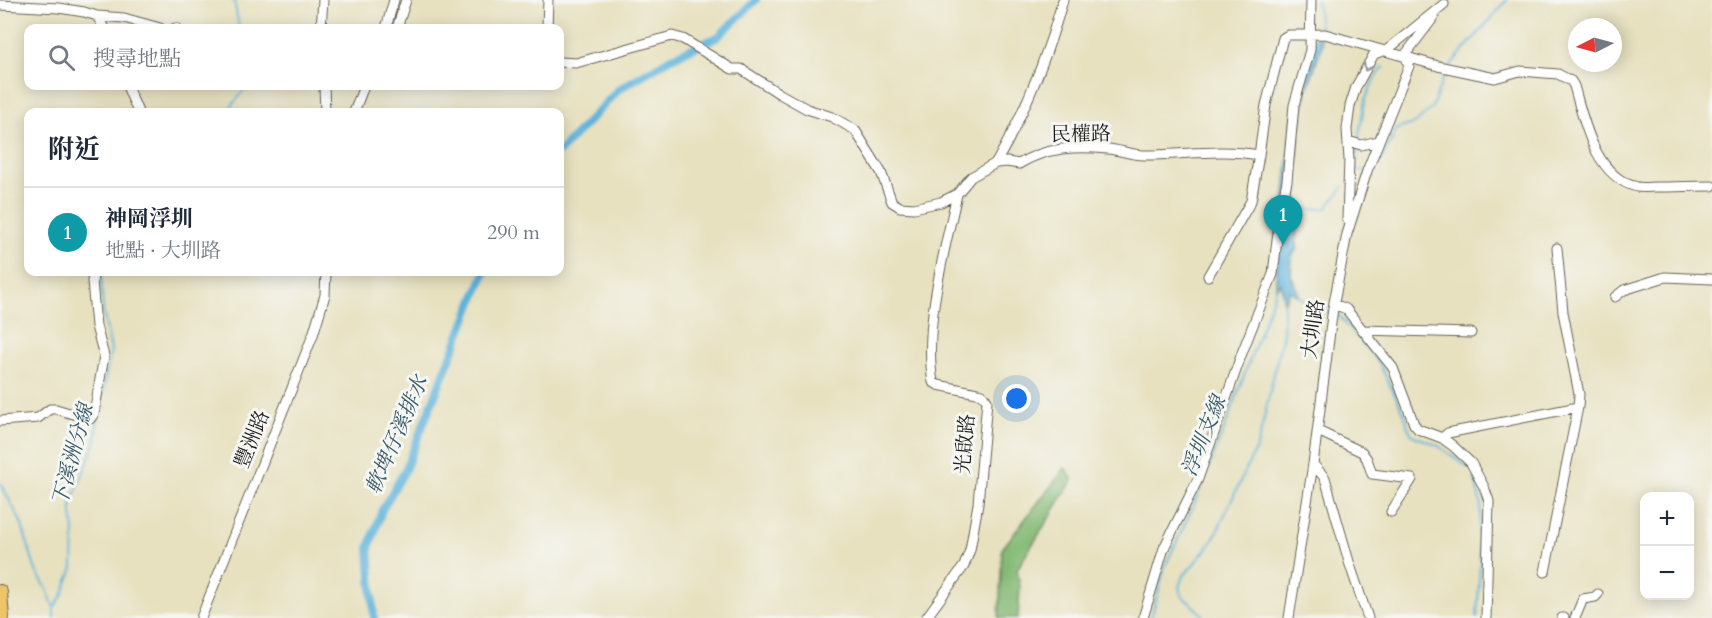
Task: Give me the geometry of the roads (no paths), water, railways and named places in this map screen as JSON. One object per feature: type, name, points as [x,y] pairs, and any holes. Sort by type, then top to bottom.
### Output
[{"type":"highway","points":[[0,592],[2,618]]},
{"type":"street","points":[[321,24],[323,0]]},
{"type":"street","points":[[387,24],[394,0]]},
{"type":"street","points":[[399,24],[406,0]]},
{"type":"street","points":[[547,24],[548,0]]},
{"type":"street","points":[[996,163],[1010,138],[1041,67],[1052,40],[1063,0]]},
{"type":"street","points":[[1143,618],[1164,548],[1198,479],[1242,353],[1273,274],[1280,214],[1287,181],[1294,105],[1317,34],[1311,0]]},
{"type":"street","points":[[1347,234],[1348,181],[1354,143],[1350,106],[1356,87],[1374,54],[1387,50],[1444,4],[1405,55]]},
{"type":"street","points":[[0,5],[59,8],[97,16],[124,18],[146,24]]},
{"type":"street","points":[[97,16],[102,24]]},
{"type":"street","points":[[1208,276],[1251,201],[1266,105],[1283,38],[1288,35],[1317,34],[1387,50],[1438,66],[1495,78],[1520,71],[1558,74],[1566,77],[1574,86],[1594,146],[1603,162],[1619,179],[1638,187],[1712,186]]},
{"type":"street","name":"民權路","points":[[564,62],[576,63],[672,36],[682,39],[732,69],[741,69],[780,94],[855,130],[881,172],[892,202],[900,207],[914,208],[941,202],[957,194],[971,177],[996,163],[1019,164],[1033,155],[1058,148],[1109,149],[1142,155],[1236,151],[1259,155]]},
{"type":"street","name":"大圳路","points":[[1289,618],[1313,464],[1332,318],[1347,234],[1368,168],[1409,66],[1405,55]]},
{"type":"street","points":[[129,90],[136,108]]},
{"type":"street","points":[[324,90],[325,108]]},
{"type":"street","points":[[356,108],[362,90]]},
{"type":"street","points":[[1354,143],[1379,141]]},
{"type":"street","name":"光啟路","points":[[926,618],[964,566],[970,550],[978,504],[987,401],[982,394],[938,385],[933,382],[931,372],[933,311],[957,194]]},
{"type":"street","points":[[1545,572],[1579,394],[1563,312],[1557,248]]},
{"type":"street","points":[[0,422],[38,418],[50,409],[90,419],[94,414],[104,356],[96,326],[93,276]]},
{"type":"street","name":"豐洲路","points":[[201,618],[313,335],[325,295],[326,276]]},
{"type":"street","points":[[1615,297],[1624,290],[1665,278],[1712,279]]},
{"type":"street","points":[[1334,306],[1346,309],[1393,368],[1414,424],[1418,429],[1442,438],[1471,463],[1481,480],[1489,501],[1486,618]]},
{"type":"street","points":[[1363,330],[1471,333]]},
{"type":"street","points":[[1442,438],[1448,433],[1578,407]]},
{"type":"street","points":[[1317,431],[1362,452],[1372,474],[1412,479],[1391,512]]},
{"type":"street","points":[[1313,464],[1325,478],[1368,618]]},
{"type":"street","points":[[1575,618],[1583,599],[1595,597],[1598,594]]},
{"type":"water","points":[[1316,37],[1321,38],[1322,45],[1306,93],[1299,133],[1296,177],[1297,248],[1292,256],[1291,275],[1300,297],[1290,291],[1284,304],[1281,283],[1276,289],[1276,277],[1294,107]]},
{"type":"waterway","name":"下溪洲分線","points":[[234,0],[238,24]]},
{"type":"waterway","name":"軟埤仔溪排水","points":[[564,147],[619,89],[673,57],[718,37],[756,0]]},
{"type":"waterway","points":[[1317,0],[1320,30]]},
{"type":"waterway","points":[[1450,66],[1507,0]]},
{"type":"waterway","points":[[1358,142],[1368,93],[1384,67]]},
{"type":"waterway","points":[[1372,169],[1377,168],[1397,129],[1416,123],[1432,108],[1446,70]]},
{"type":"waterway","name":"下溪洲分線","points":[[230,108],[243,90]]},
{"type":"waterway","points":[[1354,172],[1358,148]]},
{"type":"waterway","points":[[1353,174],[1363,170]]},
{"type":"waterway","points":[[1295,210],[1327,208],[1344,186]]},
{"type":"waterway","name":"下溪洲分線","points":[[101,276],[103,311],[111,350],[101,402]]},
{"type":"waterway","name":"軟埤仔溪排水","points":[[374,618],[369,548],[382,510],[405,470],[483,276]]},
{"type":"waterway","name":"浮圳支線","points":[[1151,618],[1165,566],[1193,507],[1277,287]]},
{"type":"waterway","points":[[1299,295],[1309,305],[1330,313]]},
{"type":"waterway","points":[[1203,618],[1203,615],[1181,595],[1179,587],[1182,578],[1212,542],[1258,444],[1283,334],[1284,301]]},
{"type":"waterway","points":[[1335,315],[1339,316],[1378,361],[1405,415],[1412,435],[1437,445],[1470,469]]},
{"type":"waterway","name":"下溪洲分線","points":[[54,608],[62,596],[73,568],[74,530],[71,504],[96,441],[98,416]]},
{"type":"waterway","points":[[1474,476],[1481,504],[1478,538],[1480,563],[1477,618]]},
{"type":"waterway","points":[[0,483],[21,522],[36,571],[47,589],[54,608],[54,618]]},
{"type":"place","name":"神岡浮圳","points":[[1283,245]]}]
